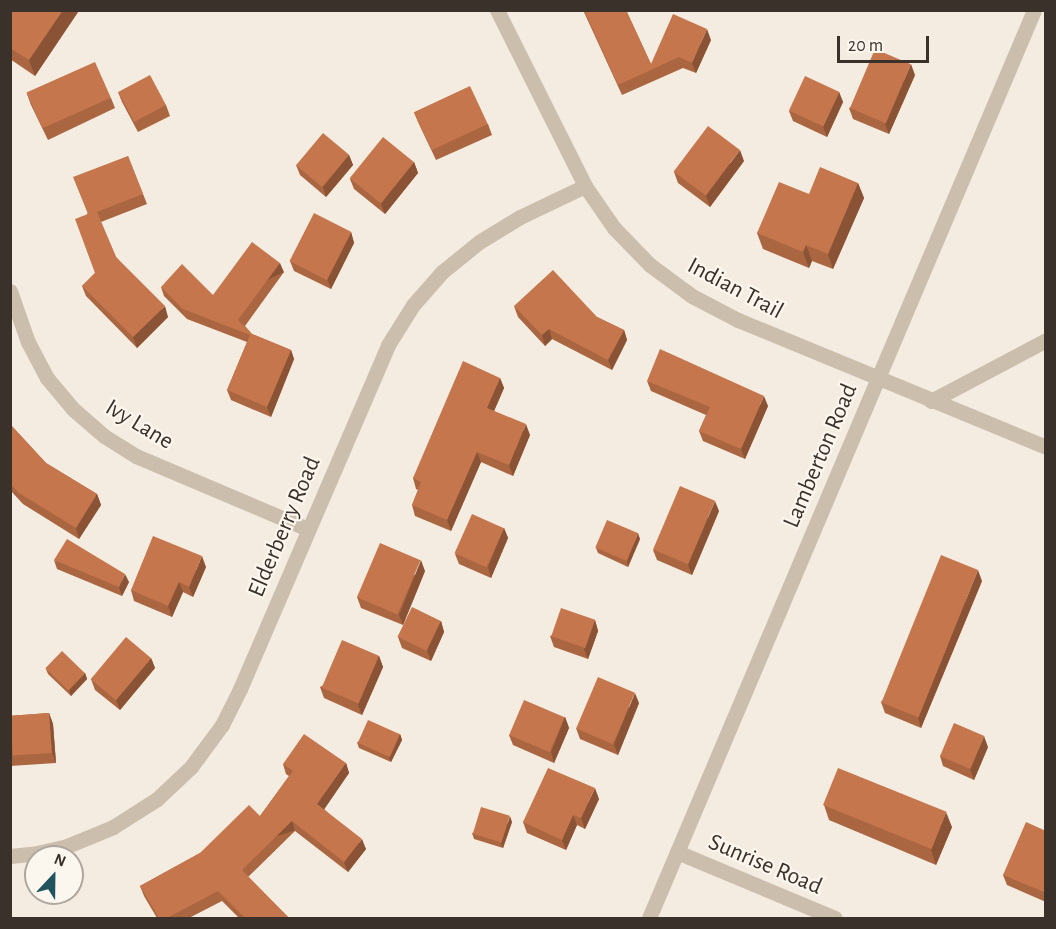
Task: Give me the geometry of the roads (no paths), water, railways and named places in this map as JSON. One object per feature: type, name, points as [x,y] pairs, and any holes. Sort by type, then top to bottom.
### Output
[{"type":"street","name":"Indian Trail","points":[[497,10],[585,186],[621,236],[650,265],[692,296],[738,320],[1046,447]]},
{"type":"street","name":"Lamberton Road","points":[[649,918],[1034,10]]},
{"type":"street","name":"Elderberry Road","points":[[10,856],[67,846],[113,827],[157,799],[190,767],[222,725],[240,689],[387,345],[413,305],[442,272],[479,242],[520,218],[585,186]]},
{"type":"street","name":"Ivy Lane","points":[[10,291],[28,342],[47,378],[73,409],[104,436],[136,456],[308,529]]},
{"type":"street","points":[[931,401],[1046,340]]},
{"type":"street","name":"Sunrise Road","points":[[677,852],[836,918]]}]
